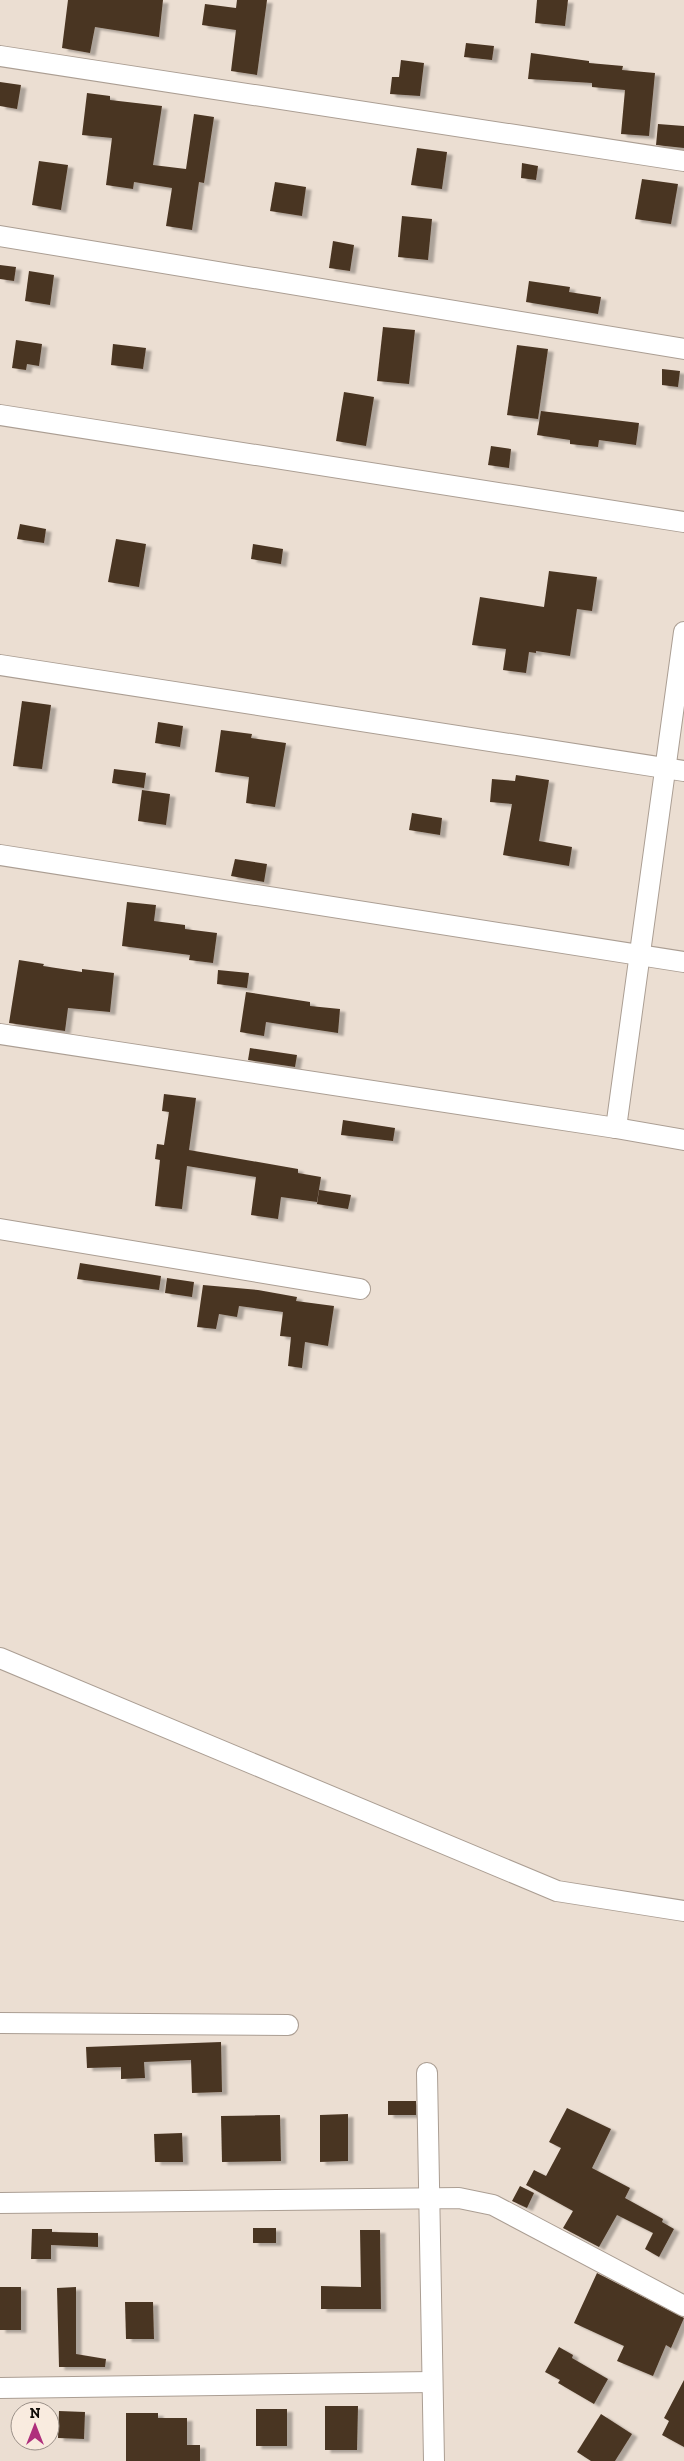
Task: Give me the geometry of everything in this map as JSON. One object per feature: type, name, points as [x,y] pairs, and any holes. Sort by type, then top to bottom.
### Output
[{"type":"street","points":[[0,56],[684,161]]},
{"type":"street","points":[[0,236],[684,349]]},
{"type":"street","points":[[0,415],[684,522]]},
{"type":"street","points":[[616,1128],[640,955],[675,770],[684,632]]},
{"type":"street","points":[[0,665],[675,770]]},
{"type":"street","points":[[0,855],[684,962]]},
{"type":"street","points":[[0,1034],[684,1140]]},
{"type":"street","points":[[0,1229],[360,1289]]},
{"type":"street","points":[[0,1658],[557,1891],[684,1911]]},
{"type":"street","points":[[0,2023],[288,2025]]},
{"type":"street","points":[[427,2073],[434,2461]]},
{"type":"street","points":[[0,2202],[459,2198],[493,2205],[684,2306]]},
{"type":"street","points":[[0,2388],[432,2382]]},
{"type":"building","points":[[68,0],[163,0],[159,37],[95,27],[90,53],[62,48]]},
{"type":"building","points":[[237,0],[267,0],[257,75],[231,71],[236,30],[202,25],[205,4],[236,8]]},
{"type":"building","points":[[537,0],[568,0],[565,26],[535,23]]},
{"type":"building","points":[[466,43],[494,46],[492,60],[464,57]]},
{"type":"building","points":[[531,53],[589,61],[589,63],[623,66],[622,70],[655,73],[649,136],[621,134],[625,90],[592,87],[592,83],[528,79]]},
{"type":"building","points":[[401,60],[424,63],[420,96],[390,94],[392,77],[399,77]]},
{"type":"building","points":[[0,82],[21,85],[17,109],[0,106]]},
{"type":"building","points":[[87,93],[110,96],[110,100],[162,106],[153,165],[186,169],[194,114],[214,117],[204,183],[199,182],[192,230],[166,226],[172,188],[134,182],[133,189],[106,185],[112,138],[82,135]]},
{"type":"building","points":[[658,124],[684,126],[684,148],[656,145]]},
{"type":"building","points":[[417,148],[447,152],[442,189],[411,185]]},
{"type":"building","points":[[39,161],[68,165],[61,210],[32,205]]},
{"type":"building","points":[[522,163],[538,166],[536,180],[521,178]]},
{"type":"building","points":[[642,179],[678,184],[671,224],[635,219]]},
{"type":"building","points":[[275,182],[306,187],[302,216],[270,211]]},
{"type":"building","points":[[402,216],[432,219],[428,260],[398,257]]},
{"type":"building","points":[[333,241],[354,245],[350,271],[329,268]]},
{"type":"building","points":[[0,265],[16,267],[14,281],[0,279]]},
{"type":"building","points":[[29,271],[54,275],[50,305],[25,301]]},
{"type":"building","points":[[529,281],[570,287],[569,292],[601,297],[598,314],[526,302]]},
{"type":"building","points":[[383,327],[415,330],[409,384],[377,381]]},
{"type":"building","points":[[16,340],[42,344],[39,366],[27,364],[26,370],[12,368]]},
{"type":"building","points":[[113,344],[146,348],[143,369],[111,365]]},
{"type":"building","points":[[517,345],[548,349],[538,419],[507,415]]},
{"type":"building","points":[[662,369],[680,371],[678,387],[662,385]]},
{"type":"building","points":[[344,392],[374,397],[366,446],[336,441]]},
{"type":"building","points":[[541,411],[639,423],[636,445],[599,440],[598,447],[570,444],[570,440],[537,435]]},
{"type":"building","points":[[491,446],[511,449],[509,468],[488,465]]},
{"type":"building","points":[[20,524],[46,529],[44,543],[17,539]]},
{"type":"building","points":[[116,539],[146,544],[139,587],[108,582]]},
{"type":"building","points":[[253,544],[283,549],[281,564],[251,559]]},
{"type":"building","points":[[549,571],[597,577],[592,611],[577,609],[570,656],[536,651],[536,653],[529,652],[526,673],[503,670],[506,649],[472,645],[480,597],[544,607]]},
{"type":"building","points":[[22,701],[51,705],[42,769],[13,766]]},
{"type":"building","points":[[158,722],[183,726],[180,747],[155,743]]},
{"type":"building","points":[[221,730],[252,734],[251,738],[286,743],[275,807],[246,803],[249,777],[215,772]]},
{"type":"building","points":[[114,769],[146,773],[144,788],[112,783]]},
{"type":"building","points":[[516,775],[549,780],[539,841],[572,847],[569,866],[503,855],[512,804],[490,802],[492,779],[515,781]]},
{"type":"building","points":[[142,790],[170,794],[166,825],[138,821]]},
{"type":"building","points":[[412,813],[442,818],[440,835],[409,830]]},
{"type":"building","points":[[235,859],[267,864],[264,882],[231,876]]},
{"type":"building","points":[[127,902],[156,905],[154,921],[185,925],[185,929],[217,933],[213,963],[189,960],[190,955],[122,946]]},
{"type":"building","points":[[19,960],[82,972],[82,969],[114,973],[110,1012],[68,1008],[65,1031],[9,1023]]},
{"type":"building","points":[[218,970],[249,973],[247,988],[217,984]]},
{"type":"building","points":[[246,992],[310,1002],[310,1006],[340,1009],[338,1033],[266,1022],[264,1036],[240,1032]]},
{"type":"building","points":[[250,1048],[297,1055],[295,1067],[248,1060]]},
{"type":"building","points":[[164,1094],[196,1098],[189,1150],[298,1169],[298,1173],[321,1177],[317,1202],[281,1197],[278,1219],[251,1215],[256,1177],[187,1166],[182,1209],[155,1206],[160,1160],[155,1159],[157,1144],[164,1145],[169,1112],[162,1111]]},
{"type":"building","points":[[343,1120],[395,1128],[393,1141],[341,1135]]},
{"type":"building","points":[[319,1190],[351,1195],[348,1209],[317,1204]]},
{"type":"building","points":[[80,1263],[161,1276],[159,1290],[77,1279]]},
{"type":"building","points":[[167,1278],[194,1282],[192,1297],[165,1293]]},
{"type":"building","points":[[203,1285],[258,1290],[297,1297],[296,1301],[334,1306],[328,1346],[305,1342],[302,1368],[288,1366],[291,1337],[280,1336],[283,1312],[239,1306],[237,1317],[219,1314],[216,1329],[197,1327]]},
{"type":"building","points":[[221,2042],[222,2092],[192,2093],[191,2060],[144,2062],[145,2078],[121,2079],[121,2067],[87,2068],[86,2047]]},
{"type":"building","points":[[388,2101],[416,2101],[416,2115],[388,2115]]},
{"type":"building","points":[[567,2108],[611,2129],[592,2168],[630,2188],[625,2198],[663,2219],[662,2222],[674,2229],[659,2257],[645,2249],[653,2233],[617,2215],[599,2247],[563,2228],[573,2211],[526,2185],[534,2170],[546,2176],[561,2148],[549,2142]]},
{"type":"building","points":[[348,2114],[348,2161],[320,2162],[320,2115]]},
{"type":"building","points":[[280,2115],[281,2161],[222,2162],[221,2116]]},
{"type":"building","points":[[182,2133],[183,2162],[155,2162],[154,2134]]},
{"type":"building","points":[[520,2186],[534,2193],[527,2208],[512,2201]]},
{"type":"building","points":[[253,2228],[276,2228],[276,2243],[253,2243]]},
{"type":"building","points":[[32,2229],[52,2229],[52,2232],[98,2233],[98,2247],[51,2245],[51,2259],[31,2259]]},
{"type":"building","points":[[360,2230],[380,2230],[381,2309],[321,2309],[321,2286],[361,2287]]},
{"type":"building","points":[[597,2273],[684,2318],[671,2348],[666,2345],[653,2376],[617,2361],[624,2346],[574,2323]]},
{"type":"building","points":[[0,2287],[21,2287],[21,2330],[0,2330]]},
{"type":"building","points":[[76,2287],[76,2354],[106,2359],[105,2367],[59,2367],[57,2288]]},
{"type":"building","points":[[125,2302],[153,2302],[154,2339],[126,2339]]},
{"type":"building","points":[[559,2347],[573,2355],[572,2358],[608,2379],[594,2404],[558,2383],[560,2380],[545,2372]]},
{"type":"building","points":[[684,2380],[684,2447],[662,2435],[669,2421],[664,2418]]},
{"type":"building","points":[[325,2406],[358,2406],[357,2450],[325,2450]]},
{"type":"building","points":[[256,2409],[287,2409],[287,2446],[256,2446]]},
{"type":"building","points":[[60,2411],[85,2412],[84,2439],[60,2438]]},
{"type":"building","points":[[126,2413],[158,2413],[158,2418],[187,2418],[187,2445],[200,2445],[200,2461],[126,2461]]},
{"type":"building","points":[[601,2414],[632,2434],[615,2461],[591,2461],[577,2452]]}]
